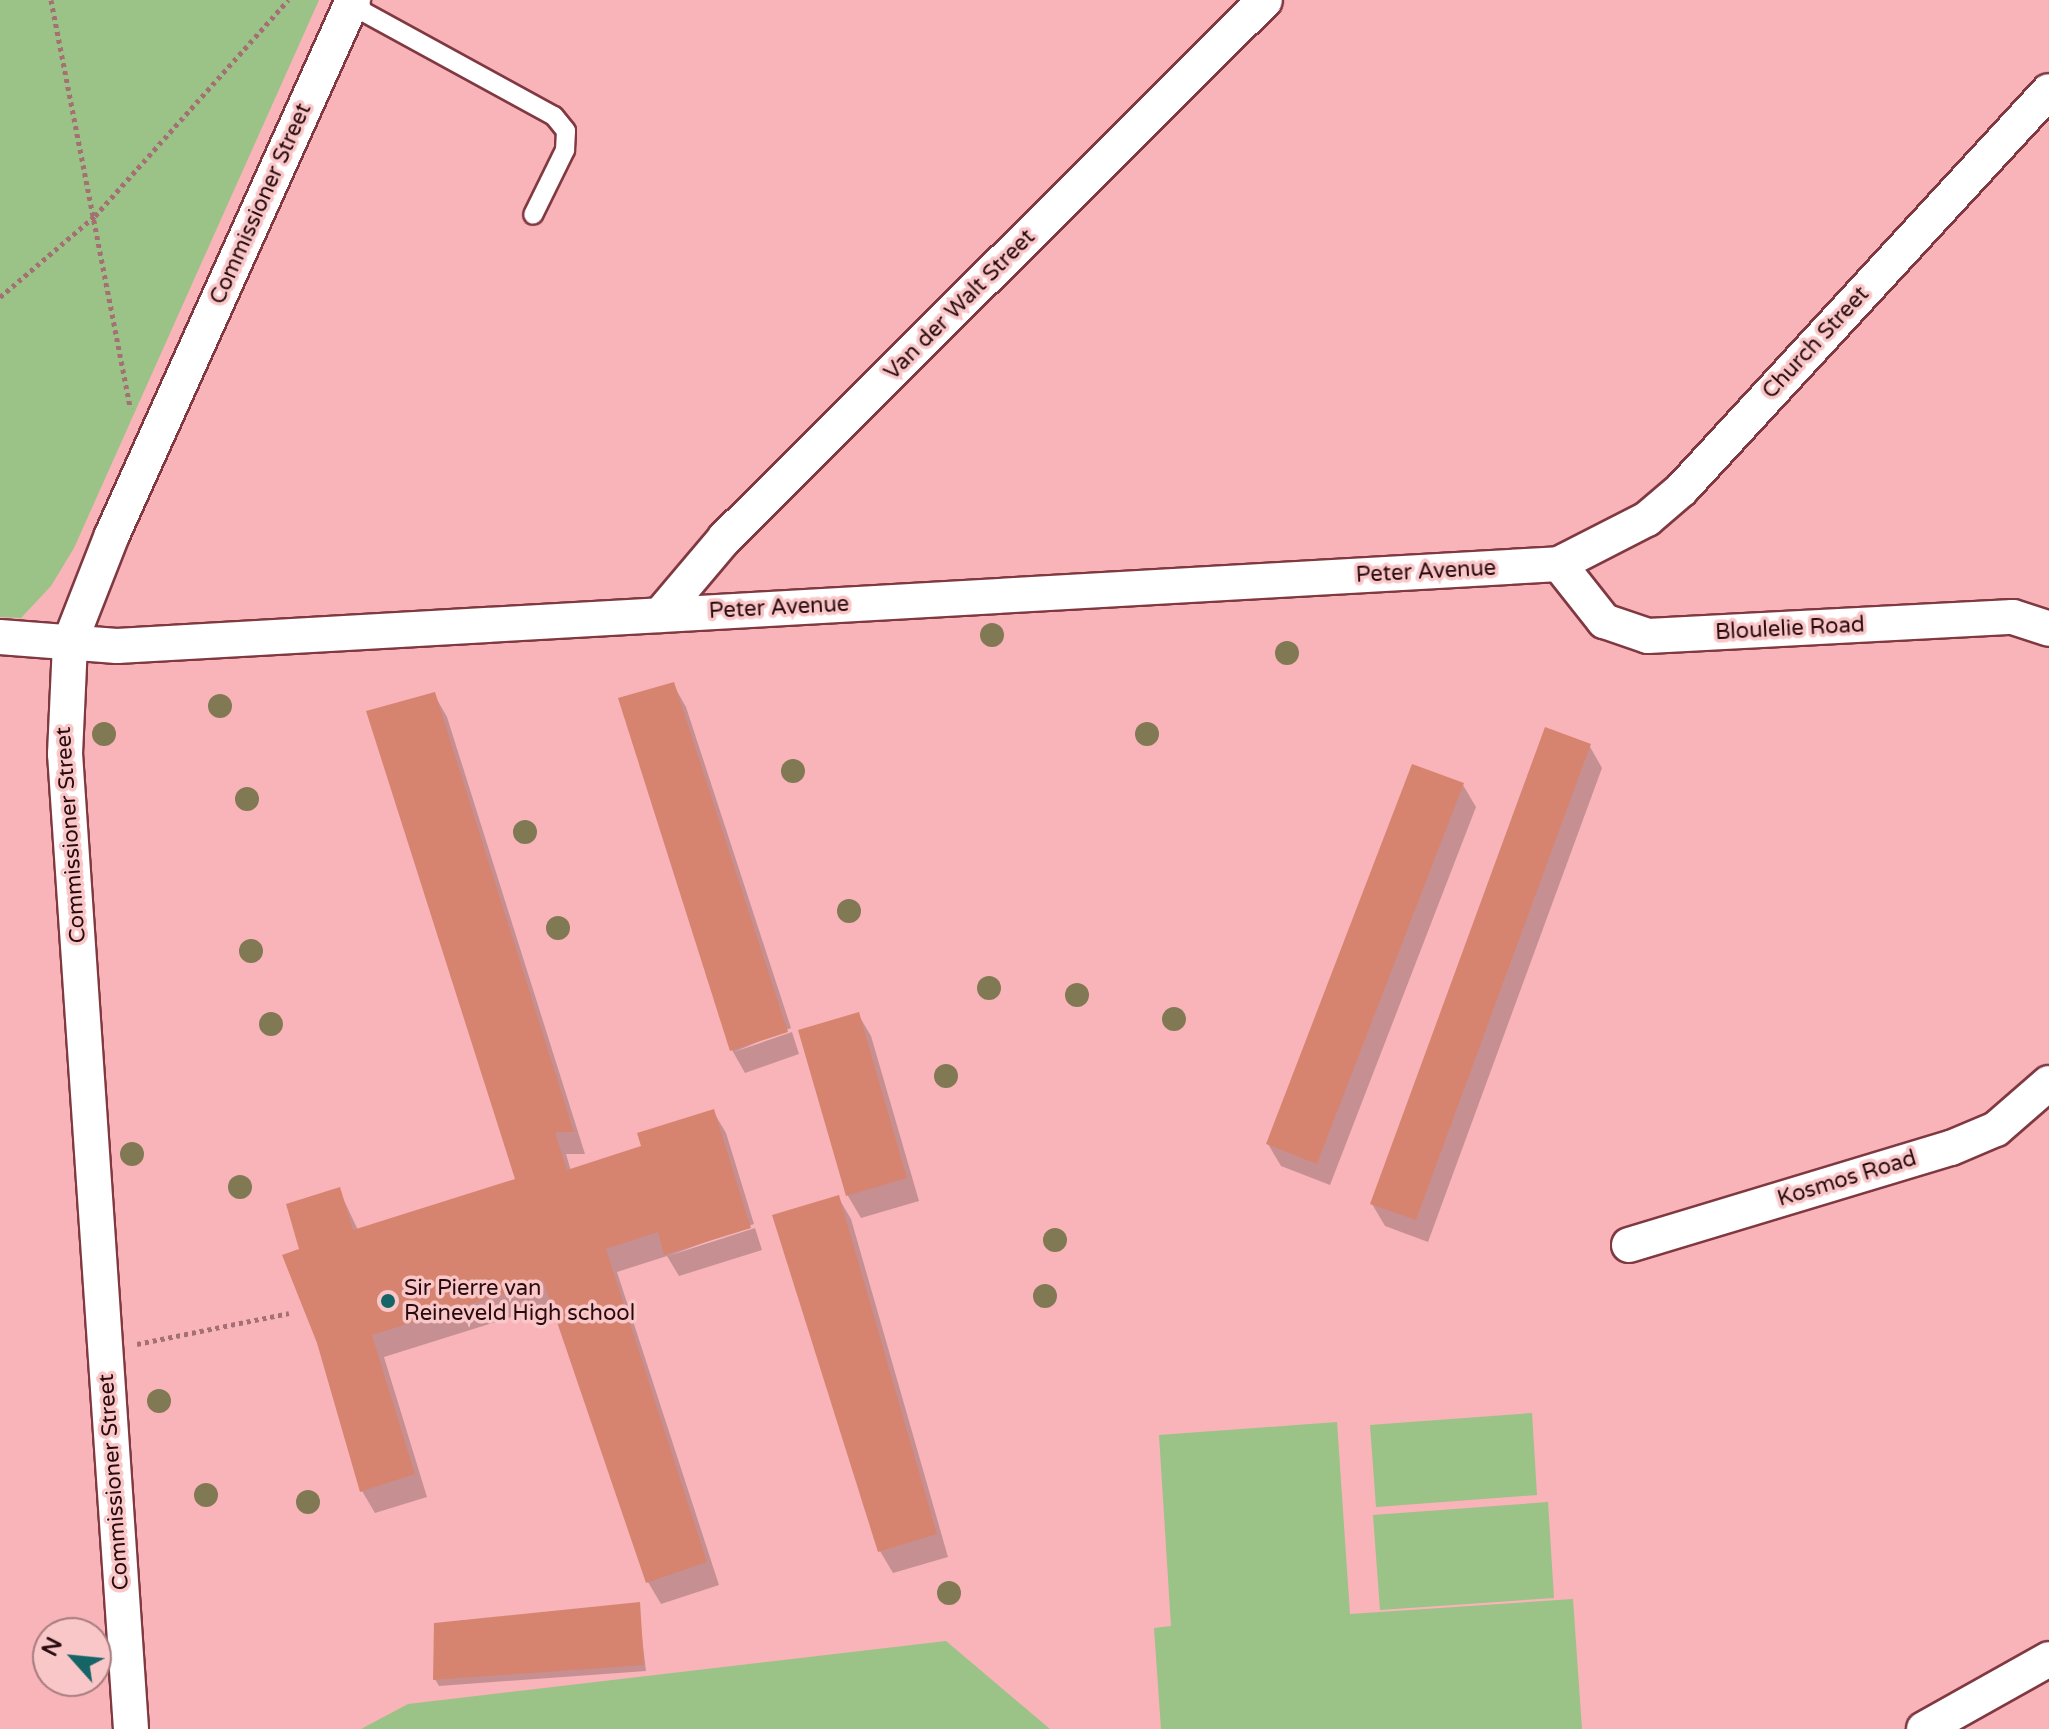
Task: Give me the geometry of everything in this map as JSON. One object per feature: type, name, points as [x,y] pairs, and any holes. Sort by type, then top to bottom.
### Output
[{"type":"street","name":"Van der Walt Street","points":[[660,615],[725,538],[1265,0]]},
{"type":"street","name":"Commissioner Street","points":[[131,1729],[65,754],[70,642],[112,535],[352,2]]},
{"type":"street","name":"Church Street","points":[[1559,564],[1647,519],[1682,489],[2049,91]]},
{"type":"street","name":"Peter Avenue","points":[[0,637],[117,646],[1559,564]]},
{"type":"street","name":"Bloulelie Road","points":[[1559,564],[1604,621],[1648,636],[2013,617],[2049,629]]},
{"type":"street","name":"Kosmos Road","points":[[1629,1245],[1951,1148],[1996,1129],[2049,1083]]},
{"type":"street","points":[[1924,1729],[2049,1659]]},
{"type":"lane","points":[[352,2],[554,116],[566,131],[565,150],[533,215]]},
{"type":"path","points":[[51,0],[95,216],[130,411]]},
{"type":"path","points":[[0,297],[95,216],[288,0]]},
{"type":"path","points":[[105,1351],[289,1313]]},
{"type":"green space","points":[[0,0],[319,0],[74,548],[51,586],[21,618],[0,617]]},
{"type":"green space","points":[[1532,1413],[1537,1495],[1376,1507],[1370,1425]]},
{"type":"green space","points":[[1337,1422],[1350,1614],[1573,1599],[1582,1729],[1161,1729],[1154,1628],[1171,1626],[1159,1435]]},
{"type":"green space","points":[[1548,1502],[1554,1598],[1380,1610],[1373,1515]]},
{"type":"green space","points":[[946,1641],[1050,1729],[361,1729],[408,1704]]},
{"type":"building","points":[[674,682],[788,1032],[730,1051],[618,698]]},
{"type":"building","points":[[435,692],[574,1132],[555,1132],[567,1170],[641,1146],[637,1133],[714,1109],[751,1228],[664,1255],[658,1232],[606,1249],[707,1562],[646,1583],[543,1281],[372,1335],[415,1474],[360,1492],[317,1343],[282,1255],[299,1249],[286,1204],[340,1187],[353,1230],[515,1179],[366,711]]},
{"type":"building","points":[[1545,727],[1591,744],[1416,1220],[1370,1204]]},
{"type":"building","points":[[1412,764],[1464,783],[1317,1164],[1266,1144]]},
{"type":"building","points":[[859,1012],[907,1178],[846,1196],[798,1030]]},
{"type":"building","points":[[839,1195],[937,1534],[878,1552],[772,1215]]},
{"type":"building","points":[[640,1602],[644,1665],[433,1680],[434,1623]]},
{"type":"place","name":"Sir Pierre van Reineveld High school","points":[[388,1301]]}]
